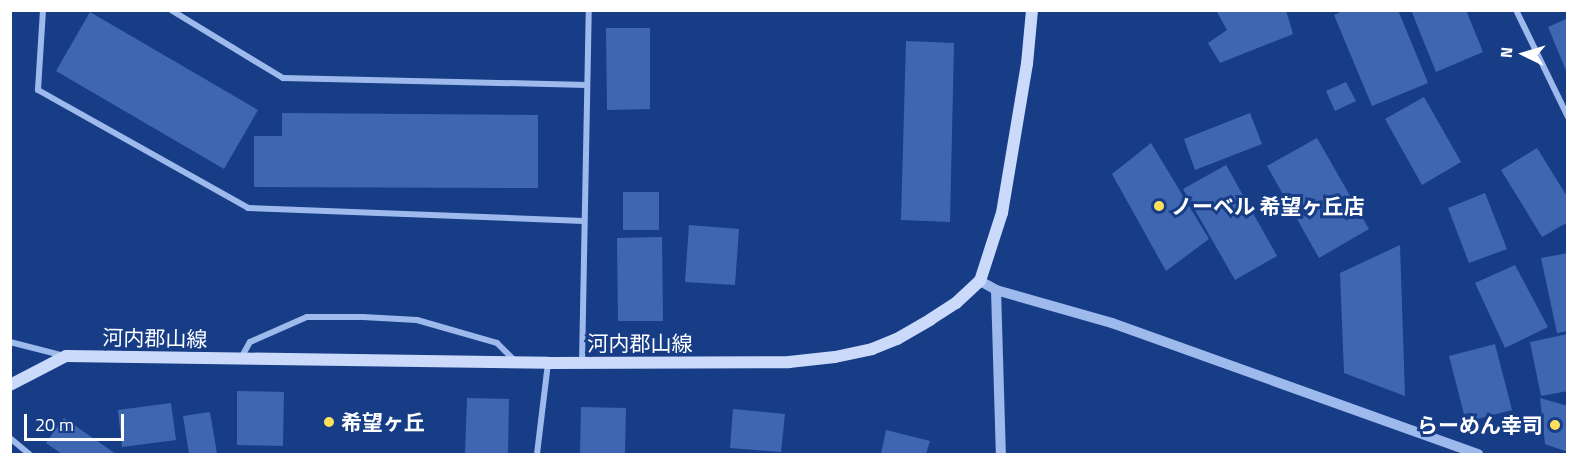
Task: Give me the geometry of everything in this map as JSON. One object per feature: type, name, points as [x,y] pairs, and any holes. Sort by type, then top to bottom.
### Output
[{"type":"main road","name":"河内郡山線","points":[[10,385],[66,356],[548,363],[789,362],[835,357],[872,349],[897,339],[956,303],[980,280],[1002,213],[1027,64],[1032,10]]},
{"type":"street","points":[[43,10],[38,90],[248,208],[584,221]]},
{"type":"street","points":[[171,10],[283,78],[587,85]]},
{"type":"street","points":[[582,363],[590,10]]},
{"type":"street","points":[[1516,10],[1567,112]]},
{"type":"street","points":[[980,280],[996,290],[1112,323],[1478,454]]},
{"type":"street","points":[[996,290],[1001,454]]},
{"type":"street","points":[[241,358],[250,342],[307,317],[363,316],[417,320],[497,343],[516,362]]},
{"type":"street","points":[[10,342],[66,356]]},
{"type":"street","points":[[537,454],[548,363]]},
{"type":"street","points":[[10,438],[29,454]]},
{"type":"building","points":[[1216,10],[1286,10],[1293,34],[1220,63],[1208,43],[1227,30]]},
{"type":"building","points":[[1345,10],[1398,10],[1428,83],[1372,106],[1334,15]]},
{"type":"building","points":[[1411,10],[1466,10],[1483,52],[1436,72]]},
{"type":"building","points":[[90,12],[258,110],[224,169],[56,71]]},
{"type":"building","points":[[1568,18],[1568,73],[1567,73],[1548,27]]},
{"type":"building","points":[[606,28],[650,28],[650,109],[607,110]]},
{"type":"building","points":[[906,41],[954,43],[950,222],[901,220]]},
{"type":"building","points":[[1346,82],[1356,101],[1335,111],[1326,91]]},
{"type":"building","points":[[1424,97],[1461,162],[1422,185],[1385,119]]},
{"type":"building","points":[[282,113],[538,115],[538,188],[254,187],[254,136],[282,136]]},
{"type":"building","points":[[1250,113],[1262,144],[1195,170],[1184,139]]},
{"type":"building","points":[[1317,138],[1369,229],[1319,258],[1267,166]]},
{"type":"building","name":"ノーベル 希望ヶ丘店","points":[[1151,143],[1209,239],[1166,271],[1112,174]]},
{"type":"building","points":[[1537,148],[1568,198],[1568,222],[1542,237],[1501,170]]},
{"type":"building","points":[[1226,165],[1277,256],[1235,280],[1183,189]]},
{"type":"building","points":[[623,192],[659,192],[659,230],[623,230]]},
{"type":"building","points":[[1485,193],[1507,249],[1469,263],[1448,208]]},
{"type":"building","points":[[689,225],[739,229],[735,285],[685,282]]},
{"type":"building","points":[[662,237],[663,321],[618,321],[617,238]]},
{"type":"building","points":[[1400,245],[1405,396],[1344,373],[1340,273]]},
{"type":"building","points":[[1568,253],[1568,331],[1557,333],[1541,258]]},
{"type":"building","points":[[1515,265],[1548,327],[1505,348],[1475,283]]},
{"type":"building","points":[[1568,334],[1568,391],[1541,396],[1530,342]]},
{"type":"building","points":[[1495,344],[1512,410],[1466,422],[1449,356]]},
{"type":"building","points":[[237,391],[284,392],[283,446],[237,445]]},
{"type":"building","points":[[467,398],[509,399],[508,454],[465,454]]},
{"type":"building","name":"らーめん幸司","points":[[1540,398],[1568,406],[1568,452],[1545,444]]},
{"type":"building","points":[[171,403],[176,440],[122,447],[118,410]]},
{"type":"building","points":[[581,407],[626,408],[625,454],[580,454]]},
{"type":"building","points":[[733,409],[785,414],[781,452],[730,448]]},
{"type":"building","points":[[210,412],[217,454],[189,454],[183,416]]},
{"type":"building","points":[[64,418],[116,454],[62,454],[46,443]]},
{"type":"building","points":[[886,430],[930,441],[926,454],[881,454]]},
{"type":"place","name":"ノーベル 希望ヶ丘店","points":[[1159,206]]},
{"type":"place","name":"希望ヶ丘","points":[[329,422]]},
{"type":"place","name":"らーめん幸司","points":[[1555,425]]}]
